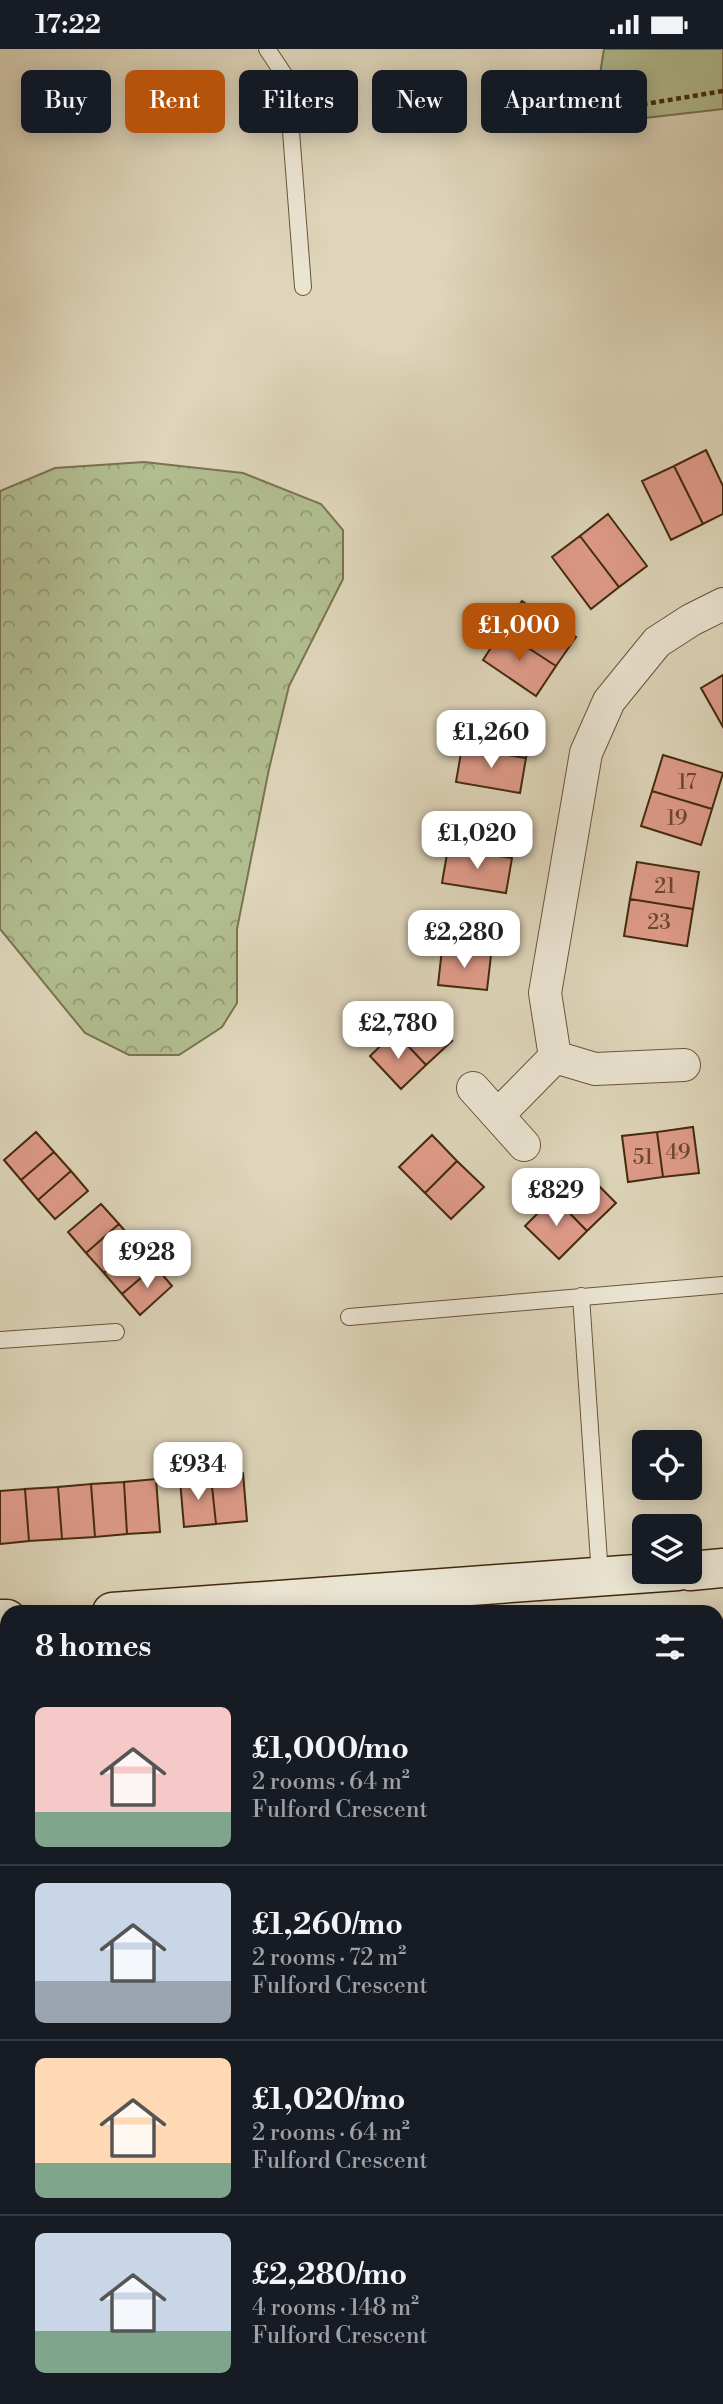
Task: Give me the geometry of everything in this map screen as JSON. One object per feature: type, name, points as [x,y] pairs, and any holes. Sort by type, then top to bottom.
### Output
[{"type":"street","points":[[555,1057],[545,993],[586,753],[609,701],[657,642],[691,620],[723,604]]},
{"type":"street","points":[[555,1057],[595,1069],[684,1065]]},
{"type":"street","points":[[498,1115],[555,1057]]},
{"type":"street","points":[[473,1088],[524,1145]]},
{"type":"street","points":[[702,1570],[723,1568]]},
{"type":"street","points":[[215,1605],[632,1575]]},
{"type":"lane","points":[[267,49],[287,79],[303,286]]},
{"type":"lane","points":[[349,1317],[723,1285]]},
{"type":"lane","points":[[581,1296],[600,1577]]},
{"type":"lane","points":[[0,1340],[116,1332]]},
{"type":"path","points":[[647,104],[723,91]]},
{"type":"green space","points":[[604,49],[723,49],[723,109],[647,118],[647,70],[601,70]]},
{"type":"green space","points":[[144,462],[243,473],[321,504],[343,530],[343,579],[289,686],[269,769],[237,929],[237,1003],[222,1027],[179,1055],[129,1055],[85,1033],[0,929],[0,491],[55,468]]},
{"type":"building","points":[[706,450],[723,486],[723,514],[703,524],[674,466]]},
{"type":"building","points":[[674,466],[703,524],[671,540],[642,481]]},
{"type":"building","points":[[608,514],[647,566],[619,587],[580,536]]},
{"type":"building","points":[[580,536],[619,587],[591,609],[552,557]]},
{"type":"building","points":[[522,601],[576,637],[556,666],[502,631]]},
{"type":"building","points":[[502,631],[556,666],[536,696],[483,660]]},
{"type":"building","points":[[723,675],[723,727],[701,688]]},
{"type":"building","points":[[468,713],[532,724],[526,758],[462,747]]},
{"type":"building","points":[[462,747],[526,758],[520,793],[456,782]]},
{"type":"building","points":[[663,755],[723,773],[712,809],[652,791]]},
{"type":"building","points":[[652,791],[712,809],[701,845],[641,826]]},
{"type":"building","points":[[454,813],[518,824],[512,858],[448,848]]},
{"type":"building","points":[[448,848],[512,858],[506,893],[442,883]]},
{"type":"building","points":[[637,862],[699,872],[693,909],[630,899]]},
{"type":"building","points":[[630,899],[693,909],[687,946],[624,936]]},
{"type":"building","points":[[447,914],[495,919],[491,955],[442,949]]},
{"type":"building","points":[[442,949],[491,955],[487,990],[438,985]]},
{"type":"building","points":[[420,1008],[452,1041],[426,1065],[395,1032]]},
{"type":"building","points":[[395,1032],[426,1065],[401,1089],[370,1056]]},
{"type":"building","points":[[693,1127],[699,1173],[663,1177],[657,1132]]},
{"type":"building","points":[[36,1132],[54,1152],[21,1180],[4,1160]]},
{"type":"building","points":[[657,1132],[663,1177],[628,1182],[622,1136]]},
{"type":"building","points":[[432,1135],[457,1161],[425,1193],[399,1167]]},
{"type":"building","points":[[54,1152],[71,1171],[38,1200],[21,1180]]},
{"type":"building","points":[[457,1161],[484,1187],[451,1219],[425,1193]]},
{"type":"building","points":[[582,1169],[616,1203],[587,1231],[554,1197]]},
{"type":"building","points":[[71,1171],[88,1191],[55,1219],[38,1200]]},
{"type":"building","points":[[554,1197],[587,1231],[559,1259],[525,1226]]},
{"type":"building","points":[[101,1204],[119,1224],[86,1253],[68,1232]]},
{"type":"building","points":[[119,1224],[137,1245],[104,1273],[86,1253]]},
{"type":"building","points":[[137,1245],[155,1266],[122,1294],[104,1273]]},
{"type":"building","points":[[155,1266],[172,1286],[140,1315],[122,1294]]},
{"type":"building","points":[[243,1473],[247,1521],[216,1524],[211,1477]]},
{"type":"building","points":[[211,1477],[216,1524],[184,1527],[180,1480]]},
{"type":"building","points":[[156,1479],[160,1532],[127,1534],[124,1482]]},
{"type":"building","points":[[124,1482],[127,1534],[95,1537],[91,1484]]},
{"type":"building","points":[[91,1484],[95,1537],[62,1539],[58,1487]]},
{"type":"building","points":[[58,1487],[62,1539],[29,1541],[25,1489]]},
{"type":"building","points":[[25,1489],[29,1541],[0,1544],[0,1491]]}]
